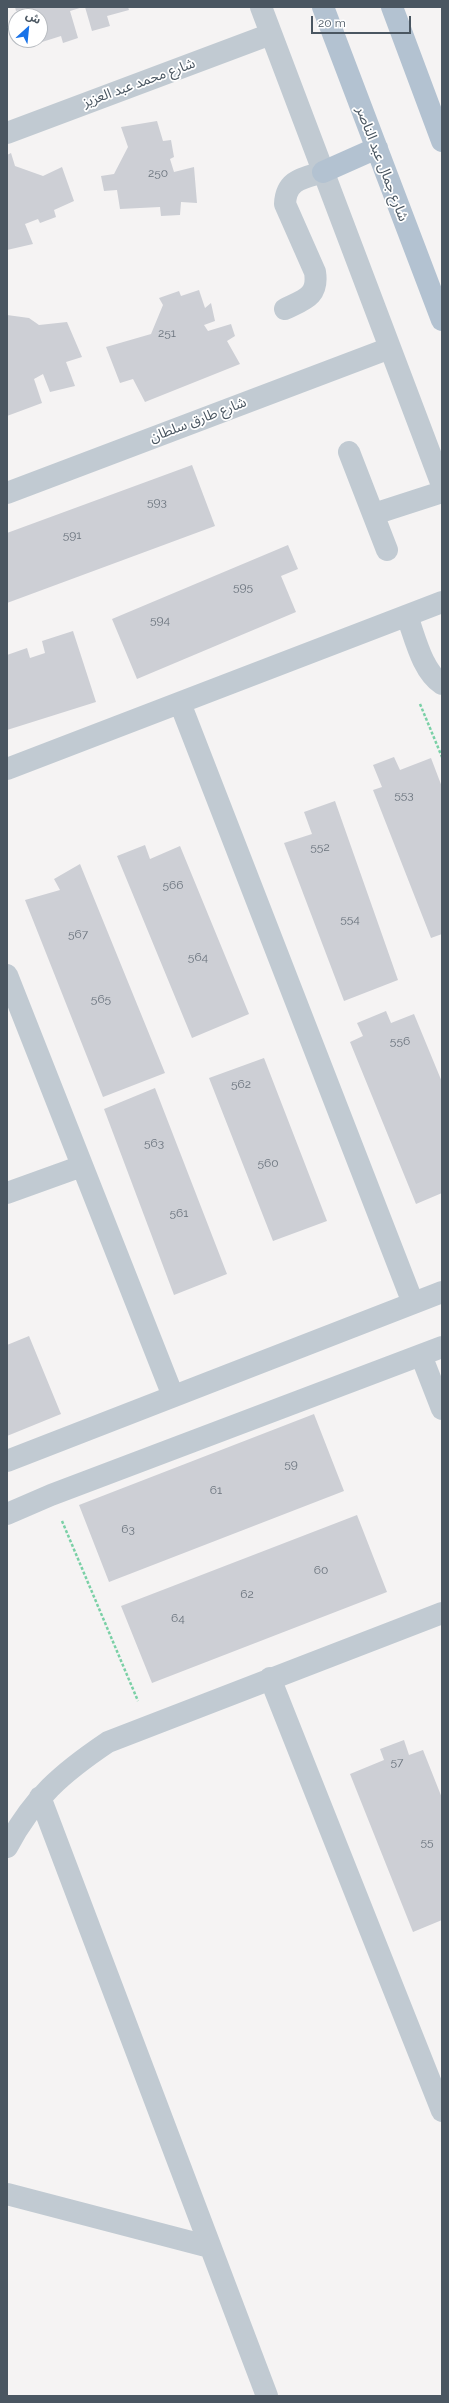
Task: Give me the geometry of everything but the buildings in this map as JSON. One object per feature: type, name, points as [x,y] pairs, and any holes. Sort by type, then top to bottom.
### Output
[{"type":"main road","name":"شارع جمال عبد الناصر","points":[[323,7],[442,320]]},
{"type":"main road","points":[[392,7],[442,141]]},
{"type":"main road","points":[[323,172],[377,148]]},
{"type":"street","points":[[261,7],[442,485]]},
{"type":"street","name":"شارع محمد عبد العزيز","points":[[7,132],[271,34]]},
{"type":"street","points":[[285,309],[305,299],[313,292],[316,282],[315,272],[285,204],[286,194],[290,185],[299,180],[323,172]]},
{"type":"street","name":"شارع طارق سلطان","points":[[7,493],[390,348]]},
{"type":"street","points":[[349,452],[387,550]]},
{"type":"street","points":[[374,514],[442,492]]},
{"type":"street","points":[[7,769],[442,602]]},
{"type":"street","points":[[407,616],[429,671],[435,679],[442,684]]},
{"type":"street","points":[[180,703],[413,1303]]},
{"type":"street","points":[[7,975],[173,1396]]},
{"type":"street","points":[[7,1193],[82,1166]]},
{"type":"street","points":[[7,1461],[442,1292]]},
{"type":"street","points":[[7,1514],[51,1495],[442,1347]]},
{"type":"street","points":[[421,1355],[442,1409]]},
{"type":"street","points":[[7,1847],[17,1828],[40,1797],[77,1763],[108,1742],[148,1725],[442,1613]]},
{"type":"street","points":[[270,1678],[442,2111]]},
{"type":"street","points":[[40,1797],[267,2396]]},
{"type":"street","points":[[7,2194],[210,2247]]},
{"type":"path","points":[[51,1495],[148,1725]]}]
